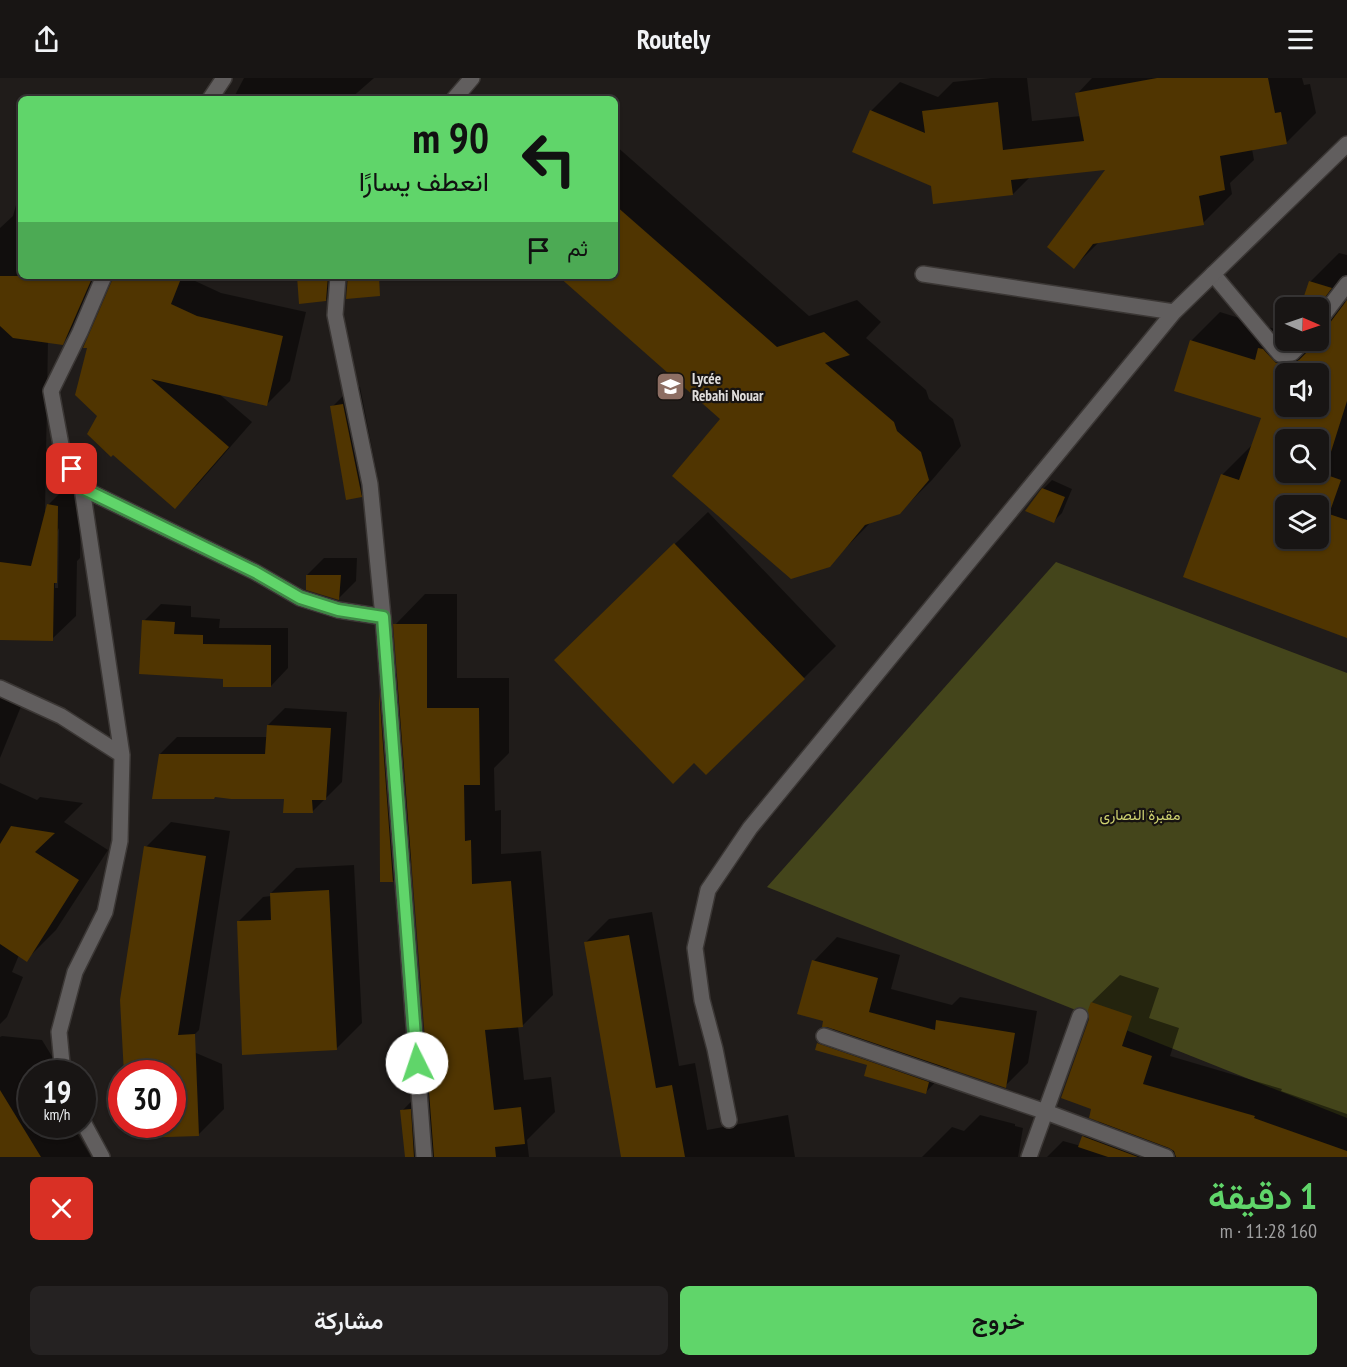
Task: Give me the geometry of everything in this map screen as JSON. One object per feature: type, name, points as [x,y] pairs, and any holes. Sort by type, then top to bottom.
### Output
[{"type":"street","points":[[212,96],[224,78]]},
{"type":"street","points":[[456,96],[471,78]]},
{"type":"street","points":[[729,1120],[715,1049],[702,1000],[695,948],[708,890],[750,828],[1174,312],[1347,144]]},
{"type":"street","points":[[923,274],[1174,312]]},
{"type":"street","points":[[1213,274],[1275,348]]},
{"type":"street","points":[[62,1060],[59,1032],[75,972],[105,912],[120,841],[122,754],[82,488],[63,450],[51,391],[103,279]]},
{"type":"street","points":[[338,279],[335,315],[370,484],[383,617],[424,1157]]},
{"type":"street","points":[[1329,308],[1347,284]]},
{"type":"street","points":[[1277,351],[1280,354],[1294,351]]},
{"type":"street","points":[[82,488],[255,572],[300,598],[338,610],[383,617]]},
{"type":"street","points":[[0,688],[61,716],[122,754]]},
{"type":"street","points":[[1029,1157],[1080,1016]]},
{"type":"street","points":[[824,1036],[1046,1112],[1166,1157]]},
{"type":"street","points":[[92,1138],[102,1157]]},
{"type":"green space","name":"مقبرة النصارى","points":[[1056,562],[1347,673],[1347,1118],[767,887]]},
{"type":"building","points":[[1157,78],[1268,78],[1275,113],[1281,112],[1287,144],[1220,156],[1225,190],[1199,196],[1204,225],[1093,244],[1074,269],[1047,247],[1105,170],[1011,180],[1013,195],[933,204],[931,186],[852,152],[870,110],[925,133],[922,111],[998,102],[1003,150],[1084,141],[1075,93]]},
{"type":"building","points":[[618,208],[777,347],[824,332],[850,355],[825,363],[894,422],[897,431],[921,452],[929,480],[900,514],[865,525],[830,567],[791,579],[672,476],[720,419],[561,279],[618,279]]},
{"type":"building","points":[[0,276],[18,276],[18,279],[92,279],[63,345],[13,338],[0,326]]},
{"type":"building","points":[[113,279],[181,279],[171,304],[197,316],[283,336],[267,406],[151,379],[229,447],[175,509],[113,455],[111,457],[87,434],[97,416],[75,395],[87,348],[83,348]]},
{"type":"building","points":[[297,279],[328,279],[326,301],[299,304]]},
{"type":"building","points":[[348,279],[379,279],[380,296],[346,299]]},
{"type":"building","points":[[1309,281],[1332,288],[1325,297],[1304,297]]},
{"type":"building","points":[[1347,300],[1347,401],[1329,458],[1329,429],[1275,429],[1275,483],[1329,483],[1329,476],[1341,480],[1329,514],[1347,520],[1347,638],[1183,577],[1221,474],[1239,480],[1261,418],[1174,391],[1190,340],[1255,360],[1258,348],[1263,349],[1276,363],[1275,417],[1329,417],[1329,363],[1293,363],[1308,351],[1329,351],[1329,324]]},
{"type":"building","points":[[343,404],[362,497],[346,500],[330,406]]},
{"type":"building","points":[[1042,488],[1065,497],[1054,523],[1025,511]]},
{"type":"building","points":[[47,504],[58,506],[57,583],[54,583],[53,641],[0,640],[0,562],[31,566]]},
{"type":"building","points":[[674,543],[805,679],[706,775],[694,763],[673,784],[554,660]]},
{"type":"building","points":[[306,575],[341,575],[339,600],[306,590]]},
{"type":"building","points":[[142,620],[175,622],[174,634],[203,635],[203,644],[271,645],[271,687],[223,687],[223,679],[139,674]]},
{"type":"building","points":[[393,624],[427,624],[427,708],[479,708],[480,785],[464,785],[465,841],[471,840],[472,884],[511,881],[523,1027],[485,1030],[494,1110],[521,1107],[525,1144],[495,1147],[496,1157],[434,1157]]},
{"type":"building","points":[[379,690],[393,882],[380,882]]},
{"type":"building","points":[[267,725],[331,728],[326,800],[312,800],[313,813],[283,813],[284,799],[215,797],[214,799],[152,799],[159,754],[265,754]]},
{"type":"building","points":[[11,826],[55,833],[35,852],[79,880],[27,962],[0,944],[0,844]]},
{"type":"building","points":[[144,846],[206,856],[178,1035],[195,1034],[199,1136],[186,1136],[186,1060],[123,1060],[120,1000]]},
{"type":"building","points":[[329,890],[337,1050],[242,1055],[237,921],[271,920],[270,893]]},
{"type":"building","points":[[629,935],[656,1088],[672,1085],[685,1157],[621,1157],[584,942]]},
{"type":"building","points":[[812,960],[878,978],[869,1012],[935,1030],[936,1020],[1015,1033],[1006,1088],[822,1027],[823,1021],[797,1014]]},
{"type":"building","points":[[1091,1002],[1132,1016],[1122,1046],[1152,1056],[1143,1084],[1255,1116],[1254,1118],[1347,1151],[1347,1157],[1176,1157],[1174,1151],[1169,1148],[1089,1118],[1091,1109],[1061,1098],[1089,1019],[1088,1010]]},
{"type":"building","points":[[817,1043],[929,1082],[926,1094],[864,1076],[867,1065],[815,1050]]},
{"type":"building","points":[[0,1090],[18,1119],[18,1138],[29,1138],[41,1157],[0,1157]]},
{"type":"building","points":[[411,1109],[414,1157],[405,1157],[400,1110]]},
{"type":"building","points":[[1082,1136],[1138,1157],[1108,1157],[1078,1147]]},
{"type":"place","name":"Lycée Rebahi Nouar","points":[[671,387]]},
{"type":"route","points":[[72,469],[82,488],[255,572],[300,598],[338,610],[383,617],[417,1063]]}]
